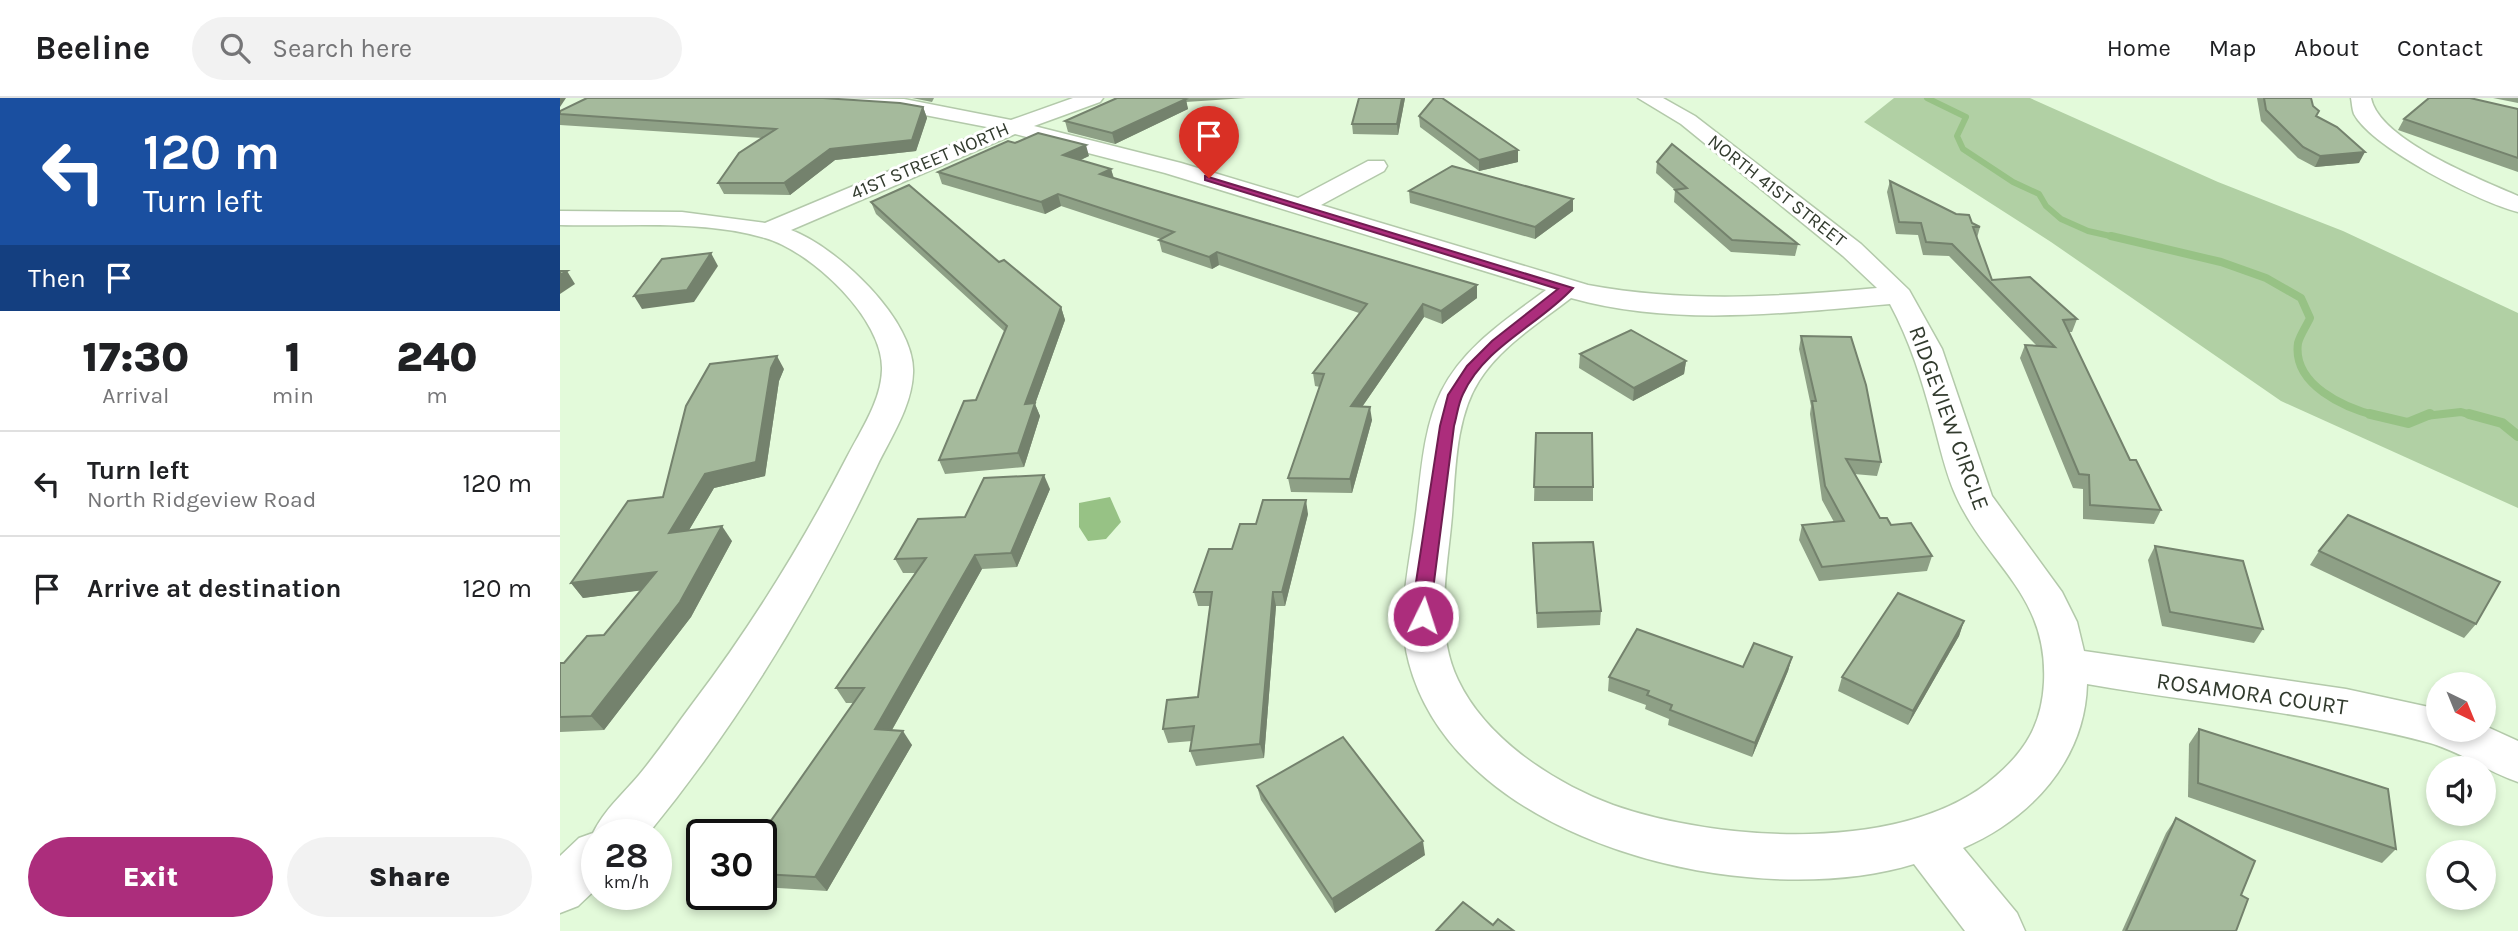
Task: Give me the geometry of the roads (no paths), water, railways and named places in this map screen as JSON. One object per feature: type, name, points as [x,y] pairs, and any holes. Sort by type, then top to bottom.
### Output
[{"type":"street","points":[[800,98],[915,106],[1013,127],[1150,161],[1567,288],[1626,302],[1703,308],[1897,295]]},
{"type":"street","name":"41ST STREET NORTH","points":[[770,230],[1013,127],[1093,98]]},
{"type":"street","name":"NORTH 41ST STREET","points":[[1648,98],[1688,120],[1852,250],[1878,273],[1897,295]]},
{"type":"street","points":[[2361,98],[2359,107],[2366,121],[2386,137],[2518,205]]},
{"type":"street","points":[[1301,206],[1376,166]]},
{"type":"street","points":[[560,218],[703,222],[770,230],[798,242],[830,264],[883,323],[895,344],[898,367],[892,401],[826,534],[786,603],[710,716],[631,819]]},
{"type":"street","name":"RIDGEVIEW CIRCLE","points":[[1567,288],[1497,344],[1472,368],[1455,395],[1450,410],[1425,582],[1423,616],[1429,661],[1437,683],[1448,702],[1481,744],[1525,782],[1552,799],[1617,828],[1693,847],[1780,854],[1861,853],[1926,842],[1955,830],[2007,798],[2042,761],[2054,741],[2062,718],[2066,692],[2065,664],[2059,631],[2047,600],[2035,579],[1985,516],[1974,496],[1924,343],[1897,295]]},
{"type":"street","name":"ROSAMORA COURT","points":[[2065,664],[2158,681],[2392,715],[2426,724]]},
{"type":"street","points":[[2475,742],[2518,763]]},
{"type":"street","points":[[1926,842],[1998,931]]},
{"type":"street","points":[[560,889],[581,869]]},
{"type":"waterway","points":[[1927,98],[1966,117],[1957,136],[1963,149],[2013,182],[2039,194],[2046,206],[2061,219],[2088,231],[2119,238]]},
{"type":"waterway","points":[[2111,236],[2221,262],[2266,278],[2301,298],[2310,318],[2298,343],[2298,358],[2303,371],[2323,392],[2350,407],[2372,415]]},
{"type":"waterway","points":[[2425,416],[2461,412],[2475,416]]},
{"type":"waterway","points":[[2425,416],[2430,414]]},
{"type":"waterway","points":[[2469,414],[2502,423],[2518,436]]},
{"type":"waterway","points":[[2372,415],[2408,423],[2425,416]]},
{"type":"waterway","points":[[2372,415],[2377,416]]}]
